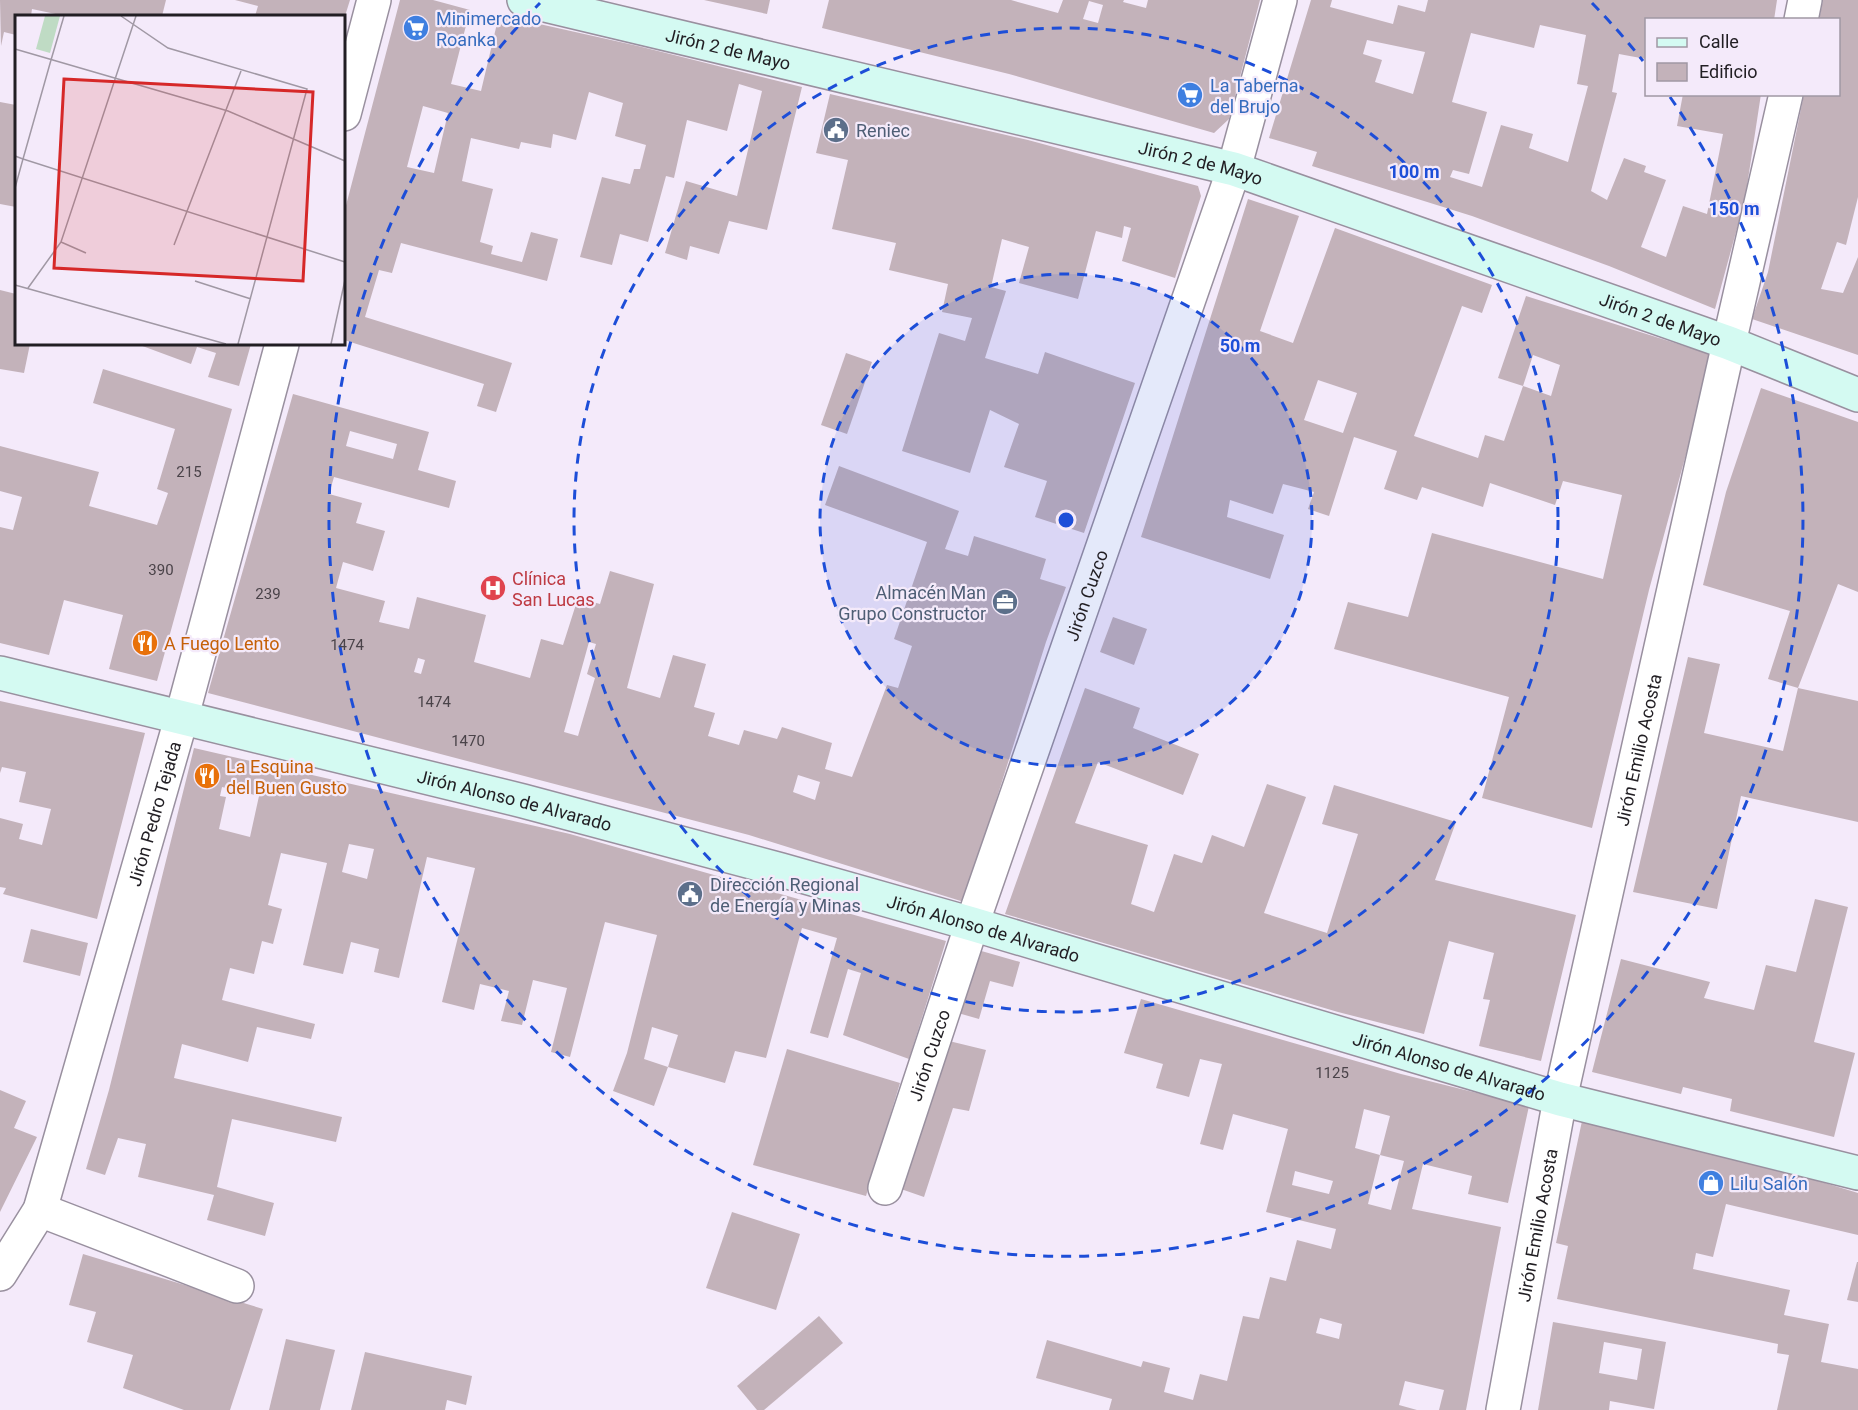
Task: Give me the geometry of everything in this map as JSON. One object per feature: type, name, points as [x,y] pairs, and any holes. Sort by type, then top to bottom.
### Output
[{"type":"main road","name":"Jirón 2 de Mayo","points":[[524,0],[1234,169],[1729,343],[1858,395]]},
{"type":"main road","name":"Jirón Alonso de Alvarado","points":[[0,673],[523,801],[972,924],[1560,1099],[1858,1173]]},
{"type":"street","points":[[345,110],[374,0]]},
{"type":"street","name":"Jirón Cuzco","points":[[885,1188],[972,924],[1234,169],[1281,0]]},
{"type":"street","points":[[1801,18],[1805,0]]},
{"type":"street","name":"Jirón Emilio Acosta","points":[[1503,1410],[1560,1099],[1786,96]]},
{"type":"street","name":"Jirón Pedro Tejada","points":[[0,1274],[40,1210],[182,716],[282,345]]},
{"type":"street","points":[[40,1210],[237,1287]]},
{"type":"building","points":[[0,0],[166,0],[162,15],[60,15],[32,9],[31,15],[15,15],[15,35],[4,32],[1,46]]},
{"type":"building","points":[[235,0],[350,0],[345,16],[255,15],[258,6]]},
{"type":"building","points":[[400,0],[433,0],[470,10],[451,84],[481,91],[499,15],[638,46],[802,87],[767,230],[729,221],[719,254],[690,246],[687,260],[665,253],[686,181],[737,196],[762,91],[739,84],[727,131],[687,120],[674,178],[666,176],[648,242],[620,234],[612,265],[580,257],[602,177],[630,184],[634,169],[640,169],[646,145],[615,136],[623,103],[589,92],[576,140],[553,134],[551,148],[521,142],[519,149],[471,138],[462,181],[493,189],[480,242],[493,246],[491,254],[522,262],[531,232],[558,239],[547,281],[401,243],[392,273],[379,270],[365,317],[512,363],[496,412],[477,406],[484,384],[345,340],[345,209]],"holes":[[[423,106],[448,113],[434,173],[407,167]]]},
{"type":"building","points":[[704,0],[770,0],[767,14]]},
{"type":"building","points":[[829,0],[1011,0],[1058,13],[1063,0],[1124,0],[1123,2],[1146,8],[1148,0],[1260,0],[1229,119],[1214,133],[1009,74],[822,28]],"holes":[[[1089,1],[1103,5],[1098,23],[1083,19]]]},
{"type":"building","points":[[1311,0],[1332,0],[1330,7],[1393,24],[1398,5],[1425,12],[1428,0],[1777,0],[1774,18],[1645,18],[1645,59],[1619,54],[1612,92],[1617,93],[1591,191],[1607,200],[1624,158],[1646,166],[1644,172],[1666,180],[1641,247],[1666,257],[1683,206],[1707,214],[1723,134],[1677,126],[1683,96],[1761,96],[1745,199],[1715,309],[1609,266],[1472,216],[1312,166],[1317,152],[1269,138]],"holes":[[[1540,25],[1586,35],[1577,84],[1588,86],[1568,162],[1529,148],[1533,134],[1501,125],[1482,187],[1450,177],[1453,170],[1469,174],[1487,112],[1452,102],[1471,33],[1534,48]],[[1367,40],[1425,52],[1413,94],[1375,82],[1382,60],[1363,54]]]},
{"type":"building","points":[[1823,0],[1858,0],[1858,197],[1846,245],[1837,242],[1821,289],[1843,293],[1858,257],[1858,355],[1752,319],[1768,272],[1804,96],[1840,96],[1840,18],[1819,18]]},
{"type":"building","points":[[830,94],[1028,140],[1198,186],[1201,196],[1175,278],[1122,261],[1131,228],[1124,226],[1122,238],[1096,231],[1078,299],[1019,283],[1029,247],[1002,239],[991,287],[1006,291],[985,358],[1038,374],[1045,352],[1135,383],[1084,533],[1035,517],[1047,481],[1004,467],[1019,424],[990,410],[970,473],[902,451],[939,333],[965,341],[972,318],[942,312],[948,284],[889,270],[896,243],[832,229],[848,160],[816,153]]},
{"type":"building","points":[[0,102],[15,105],[15,207],[0,204]]},
{"type":"building","points":[[1248,199],[1299,216],[1260,331],[1293,343],[1335,228],[1492,285],[1482,313],[1462,306],[1414,436],[1478,458],[1485,435],[1504,441],[1523,386],[1498,378],[1526,296],[1713,355],[1649,590],[1592,828],[1482,798],[1509,697],[1334,649],[1348,602],[1408,617],[1432,533],[1603,579],[1622,495],[1563,481],[1555,505],[1490,483],[1483,507],[1422,487],[1417,500],[1384,489],[1397,451],[1354,437],[1329,516],[1308,509],[1314,492],[1283,484],[1273,514],[1230,500],[1227,517],[1284,535],[1270,579],[1141,537]],"holes":[[[1533,355],[1560,365],[1551,396],[1523,386]],[[1318,380],[1357,393],[1343,433],[1304,420]]]},
{"type":"building","points":[[0,290],[15,294],[15,345],[30,345],[24,373],[0,369]]},
{"type":"building","points":[[140,345],[251,345],[239,386],[208,377],[216,353],[197,347],[191,364]]},
{"type":"building","points":[[846,353],[872,362],[847,434],[821,425]]},
{"type":"building","points":[[103,369],[232,409],[157,681],[109,669],[123,615],[64,600],[49,655],[0,643],[0,527],[13,530],[22,497],[0,491],[0,446],[99,472],[89,506],[157,525],[168,493],[157,489],[175,429],[93,403]]},
{"type":"building","points":[[1761,388],[1858,422],[1858,592],[1838,584],[1798,688],[1768,679],[1790,611],[1703,585],[1726,492]]},
{"type":"building","points":[[293,394],[429,432],[418,470],[456,481],[449,508],[334,477],[329,494],[362,503],[356,523],[385,531],[373,571],[343,562],[336,588],[385,601],[379,622],[409,629],[417,597],[486,615],[474,662],[530,678],[541,639],[563,645],[578,598],[600,604],[610,571],[654,584],[627,688],[660,698],[673,655],[706,664],[694,707],[715,713],[708,736],[739,745],[744,730],[777,739],[782,727],[832,743],[825,769],[852,777],[887,685],[898,688],[912,646],[894,639],[927,542],[825,505],[839,466],[959,511],[945,549],[968,556],[974,536],[1046,559],[1040,579],[1066,587],[1046,642],[964,902],[749,835],[208,693]],"holes":[[[350,431],[397,444],[393,459],[346,446]],[[589,642],[596,644],[587,674],[595,678],[578,736],[564,732]],[[418,658],[425,660],[421,674],[414,672]],[[798,775],[820,782],[815,800],[793,792]]]},
{"type":"building","points":[[1113,617],[1147,629],[1134,665],[1100,652]]},
{"type":"building","points":[[1688,657],[1720,664],[1704,733],[1783,751],[1798,688],[1858,701],[1858,822],[1741,796],[1717,909],[1633,892]]},
{"type":"building","points":[[1085,688],[1140,708],[1133,728],[1199,754],[1183,795],[1098,762],[1075,823],[1148,845],[1131,904],[1154,912],[1174,854],[1202,863],[1212,835],[1244,847],[1267,784],[1306,797],[1264,913],[1327,933],[1358,834],[1322,824],[1334,785],[1456,822],[1435,880],[1576,915],[1541,1061],[1479,1046],[1490,1000],[1483,999],[1494,953],[1449,941],[1424,1034],[1338,1012],[1005,914]]},
{"type":"building","points":[[0,701],[145,733],[97,919],[3,894],[6,888],[0,887],[0,818],[23,824],[19,839],[42,845],[51,809],[19,802],[26,772],[2,767],[0,773]]},
{"type":"building","points":[[194,748],[570,834],[946,941],[909,1059],[843,1035],[861,973],[848,969],[828,1038],[810,1033],[837,938],[802,928],[766,1058],[735,1051],[725,1083],[668,1067],[654,1106],[613,1091],[627,1053],[657,935],[605,922],[570,1057],[551,1052],[567,988],[533,980],[522,1025],[501,1021],[509,991],[480,984],[474,1010],[442,1002],[475,868],[427,857],[399,978],[374,972],[379,949],[351,942],[343,974],[303,965],[327,863],[281,853],[268,905],[282,909],[273,944],[262,941],[254,974],[230,968],[222,1000],[315,1024],[311,1039],[257,1027],[248,1062],[182,1044],[174,1078],[342,1117],[336,1142],[232,1119],[217,1187],[274,1203],[265,1236],[207,1220],[214,1195],[138,1177],[146,1144],[118,1138],[105,1175],[86,1169],[109,1090]],"holes":[[[222,787],[259,796],[250,837],[219,829],[226,797],[220,796]],[[349,844],[374,849],[367,879],[342,872]],[[652,1027],[678,1035],[668,1067],[644,1059]]]},
{"type":"building","points":[[1815,899],[1848,907],[1814,1042],[1855,1053],[1834,1137],[1730,1111],[1732,1099],[1683,1087],[1681,1094],[1592,1072],[1621,959],[1710,982],[1704,998],[1754,1010],[1766,965],[1796,972]]},
{"type":"building","points":[[31,929],[88,943],[80,976],[23,962]]},
{"type":"building","points":[[971,948],[1020,962],[1013,987],[990,981],[979,1019],[958,1013]]},
{"type":"building","points":[[1141,999],[1401,1074],[1529,1106],[1508,1203],[1468,1194],[1472,1176],[1423,1164],[1412,1209],[1501,1227],[1466,1410],[1439,1410],[1444,1390],[1405,1381],[1399,1405],[1417,1410],[1109,1410],[1112,1399],[1036,1378],[1047,1340],[1141,1367],[1143,1361],[1170,1368],[1164,1392],[1193,1400],[1200,1374],[1227,1381],[1243,1316],[1259,1319],[1270,1277],[1286,1281],[1297,1240],[1331,1249],[1336,1229],[1266,1212],[1288,1129],[1233,1114],[1223,1150],[1200,1144],[1222,1064],[1200,1059],[1189,1097],[1156,1088],[1163,1064],[1124,1053]],"holes":[[[1364,1109],[1390,1116],[1380,1155],[1355,1148]],[[1380,1155],[1404,1161],[1391,1210],[1368,1204]],[[1295,1171],[1333,1181],[1329,1194],[1292,1185]],[[1320,1318],[1342,1324],[1339,1339],[1316,1333]]]},
{"type":"building","points":[[949,1041],[986,1050],[969,1111],[953,1108],[924,1197],[898,1188]]},
{"type":"building","points":[[787,1049],[900,1083],[866,1196],[753,1165]]},
{"type":"building","points":[[0,1090],[26,1101],[14,1128],[37,1137],[0,1212]]},
{"type":"building","points":[[1582,1121],[1802,1176],[1858,1193],[1858,1235],[1726,1204],[1713,1257],[1696,1253],[1693,1269],[1790,1290],[1784,1315],[1829,1324],[1821,1362],[1858,1369],[1858,1410],[1777,1410],[1789,1355],[1777,1353],[1778,1344],[1557,1299],[1568,1246],[1556,1243]]},
{"type":"building","points":[[732,1212],[800,1234],[776,1310],[706,1288]]},
{"type":"building","points":[[83,1254],[263,1309],[230,1410],[184,1410],[123,1388],[133,1355],[87,1342],[96,1312],[69,1305]]},
{"type":"building","points":[[1858,1262],[1858,1302],[1847,1300]]},
{"type":"building","points":[[819,1316],[843,1343],[764,1410],[757,1410],[737,1386]]},
{"type":"building","points":[[1553,1322],[1666,1342],[1654,1409],[1610,1401],[1609,1410],[1538,1410]],"holes":[[[1604,1342],[1642,1349],[1637,1380],[1599,1373]]]},
{"type":"building","points":[[286,1339],[335,1350],[320,1410],[269,1410]]},
{"type":"building","points":[[365,1352],[472,1376],[466,1405],[447,1400],[445,1410],[351,1410]]},
{"type":"place","name":"Minimercado Roanka","points":[[416,28]]},
{"type":"place","name":"La Taberna del Brujo","points":[[1190,95]]},
{"type":"place","name":"Reniec","points":[[836,130]]},
{"type":"place","name":"Clínica San Lucas","points":[[493,588]]},
{"type":"place","name":"Almacén Man Grupo Constructor","points":[[1005,602]]},
{"type":"place","name":"A Fuego Lento","points":[[145,643]]},
{"type":"place","name":"La Esquina del Buen Gusto","points":[[207,776]]},
{"type":"place","name":"Dirección Regional de Energía y Minas","points":[[690,894]]},
{"type":"place","name":"Lilu Salón","points":[[1711,1183]]}]
